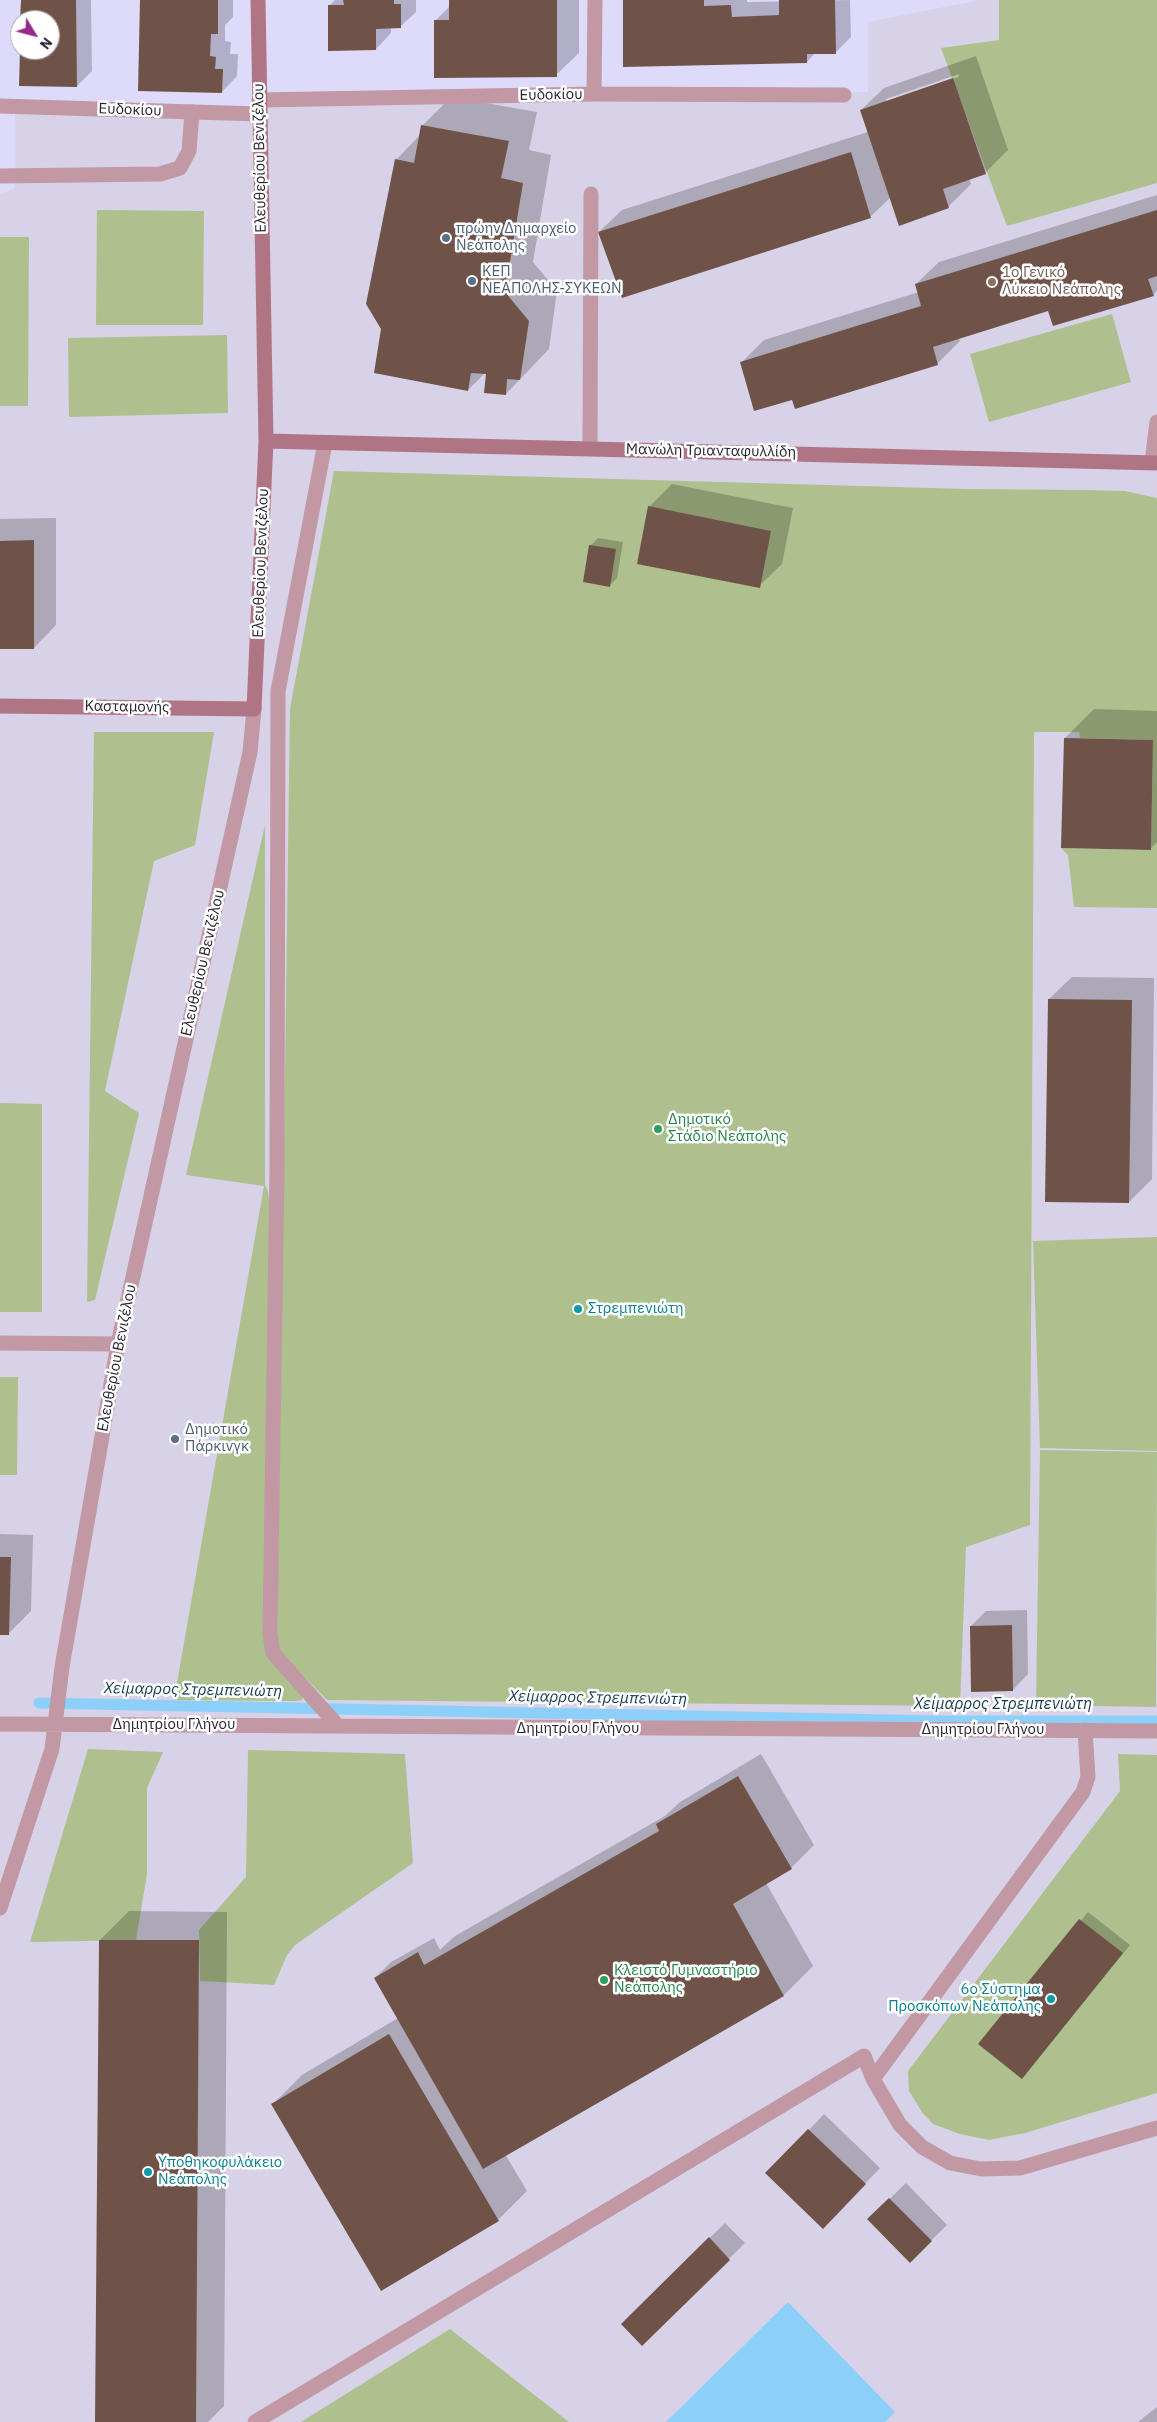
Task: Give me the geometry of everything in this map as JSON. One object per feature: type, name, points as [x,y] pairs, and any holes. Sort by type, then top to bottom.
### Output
[{"type":"street","name":"Ελευθερίου Βενιζέλου","points":[[0,1908],[47,1765],[56,1725],[62,1667],[118,1344],[250,752],[254,709],[266,441],[258,0]]},
{"type":"street","points":[[594,94],[595,0]]},
{"type":"street","name":"Ευδοκίου","points":[[0,106],[192,112],[259,107],[594,94],[844,95]]},
{"type":"street","points":[[0,176],[160,174],[180,168],[189,151],[192,112]]},
{"type":"street","points":[[590,448],[591,194]]},
{"type":"street","points":[[1155,462],[1157,422]]},
{"type":"street","name":"Μανώλη Τριανταφυλλίδη","points":[[266,441],[1155,462]]},
{"type":"street","points":[[325,443],[278,690],[277,1161],[270,1634],[273,1653],[338,1726]]},
{"type":"street","name":"Κασταμονής","points":[[0,706],[254,709]]},
{"type":"street","points":[[0,1343],[118,1344]]},
{"type":"street","name":"Δημητρίου Γλήνου","points":[[0,1724],[526,1729],[1157,1731]]},
{"type":"street","points":[[873,2079],[1083,1792],[1088,1777],[1085,1730]]},
{"type":"street","points":[[255,2422],[864,2056],[873,2079],[900,2124],[922,2147],[950,2163],[982,2169],[1020,2168],[1048,2162],[1157,2128]]},
{"type":"shaded area","name":"Στρεμπενιώτη","points":[[980,0],[1157,0],[1157,2422],[0,2422],[0,195],[15,187],[15,106],[259,114],[259,100],[868,92],[868,22]]},
{"type":"green space","points":[[999,0],[1157,0],[1157,183],[1007,226],[941,48],[999,40]]},
{"type":"green space","points":[[97,210],[204,211],[203,325],[96,325]]},
{"type":"green space","points":[[0,237],[29,237],[28,406],[0,406]]},
{"type":"green space","points":[[1112,314],[1131,382],[989,422],[970,354]]},
{"type":"green space","points":[[227,335],[228,413],[69,417],[68,338]]},
{"type":"green space","name":"Δημοτικό Στάδιο Νεάπολης","points":[[334,471],[966,489],[1125,491],[1157,498],[1157,908],[1074,907],[1068,855],[1061,848],[1151,850],[1153,740],[1080,738],[1079,732],[1034,732],[1030,1525],[966,1547],[960,1706],[327,1700],[277,1649],[290,709]]},
{"type":"green space","points":[[94,732],[214,732],[195,845],[154,861],[105,1091],[139,1113],[95,1300],[87,1302]]},
{"type":"green space","points":[[265,825],[265,1185],[271,1211],[267,1656],[303,1696],[302,1700],[296,1701],[174,1700],[264,1186],[186,1175]]},
{"type":"green space","points":[[0,1103],[42,1104],[42,1312],[0,1312]]},
{"type":"green space","points":[[1157,1237],[1157,1451],[1040,1448],[1033,1241]]},
{"type":"green space","points":[[0,1377],[18,1377],[17,1475],[0,1475]]},
{"type":"green space","points":[[1040,1450],[1157,1452],[1156,1707],[1036,1705]]},
{"type":"green space","points":[[88,1749],[163,1752],[147,1788],[147,1874],[136,1940],[30,1942]]},
{"type":"green space","points":[[248,1750],[405,1754],[413,1863],[295,1945],[287,1955],[274,1985],[200,1981],[199,1930],[246,1877]]},
{"type":"green space","points":[[1118,1754],[1157,1755],[1157,2093],[1025,2133],[989,2140],[960,2134],[933,2124],[922,2112],[909,2091],[908,2071],[1120,1791]]},
{"type":"green space","points":[[450,2329],[569,2422],[301,2422]]},
{"type":"water","points":[[788,2302],[895,2412],[885,2422],[666,2422]]},
{"type":"building","points":[[21,0],[76,0],[77,87],[19,86],[20,60],[60,60],[60,10],[20,10]]},
{"type":"building","points":[[140,0],[218,0],[218,34],[211,34],[210,56],[216,57],[215,69],[223,69],[222,93],[138,91]]},
{"type":"building","points":[[343,0],[394,0],[394,4],[401,4],[401,28],[376,29],[376,50],[328,51],[328,5],[344,5]]},
{"type":"building","points":[[449,0],[557,0],[557,77],[434,78],[434,20],[449,20]]},
{"type":"building","points":[[623,0],[704,0],[704,6],[731,5],[732,17],[779,15],[779,0],[835,0],[836,54],[807,54],[807,63],[623,67]]},
{"type":"building","points":[[953,78],[986,174],[943,189],[949,208],[899,226],[860,110]]},
{"type":"building","name":"πρώην Δημαρχείο Νεάπολης","points":[[421,125],[509,141],[501,178],[523,183],[505,292],[529,321],[520,380],[507,379],[506,395],[484,393],[486,374],[471,373],[468,391],[374,373],[381,329],[366,304],[395,159],[414,163]]},
{"type":"building","points":[[851,152],[871,218],[622,298],[598,232]]},
{"type":"building","points":[[1157,210],[1157,276],[1148,279],[1154,296],[1053,326],[1048,311],[933,347],[938,365],[795,409],[792,400],[754,411],[740,362],[921,306],[915,284]]},
{"type":"building","points":[[648,506],[771,531],[760,588],[637,564]]},
{"type":"building","points":[[34,540],[34,649],[0,649],[0,541]]},
{"type":"building","points":[[589,545],[616,549],[610,587],[583,582]]},
{"type":"building","points":[[1064,738],[1153,740],[1151,850],[1061,848]]},
{"type":"building","points":[[1048,999],[1132,1000],[1129,1203],[1045,1202]]},
{"type":"building","points":[[0,1557],[11,1557],[9,1635],[0,1635]]},
{"type":"building","points":[[1012,1625],[1013,1691],[971,1692],[970,1626]]},
{"type":"building","name":"Κλειστό Γυμναστήριο Νεάπολης","points":[[738,1776],[792,1869],[733,1904],[784,1996],[483,2169],[374,1978],[418,1952],[424,1965],[659,1831],[656,1824]]},
{"type":"building","name":"6ο Σύστημα Προσκόπων Νεάπολης","points":[[1079,1919],[1123,1953],[1022,2079],[978,2044]]},
{"type":"building","name":"Υποθηκοφυλάκειο Νεάπολης","points":[[99,1940],[199,1940],[196,2422],[95,2422]]},
{"type":"building","points":[[389,2034],[499,2221],[381,2291],[271,2104]]},
{"type":"building","points":[[808,2129],[866,2184],[823,2229],[765,2173]]},
{"type":"building","points":[[889,2198],[932,2241],[910,2263],[867,2219]]},
{"type":"building","points":[[709,2237],[730,2260],[642,2346],[621,2324]]},
{"type":"waterway","name":"Χείμαρρος Στρεμπενιώτη","points":[[39,1703],[940,1721],[1157,1721]]},
{"type":"place","name":"πρώην Δημαρχείο Νεάπολης","points":[[446,238]]},
{"type":"place","name":"ΚΕΠ ΝΕΑΠΟΛΗΣ-ΣΥΚΕΩΝ","points":[[472,281]]},
{"type":"place","name":"1ο Γενικό Λύκειο Νεάπολης","points":[[992,282]]},
{"type":"place","name":"Δημοτικό Στάδιο Νεάπολης","points":[[658,1129]]},
{"type":"place","name":"Στρεμπενιώτη","points":[[578,1309]]},
{"type":"place","name":"Δημοτικό Πάρκινγκ","points":[[175,1439]]},
{"type":"place","name":"Κλειστό Γυμναστήριο Νεάπολης","points":[[604,1980]]},
{"type":"place","name":"6ο Σύστημα Προσκόπων Νεάπολης","points":[[1051,1999]]},
{"type":"place","name":"Υποθηκοφυλάκειο Νεάπολης","points":[[148,2172]]}]
